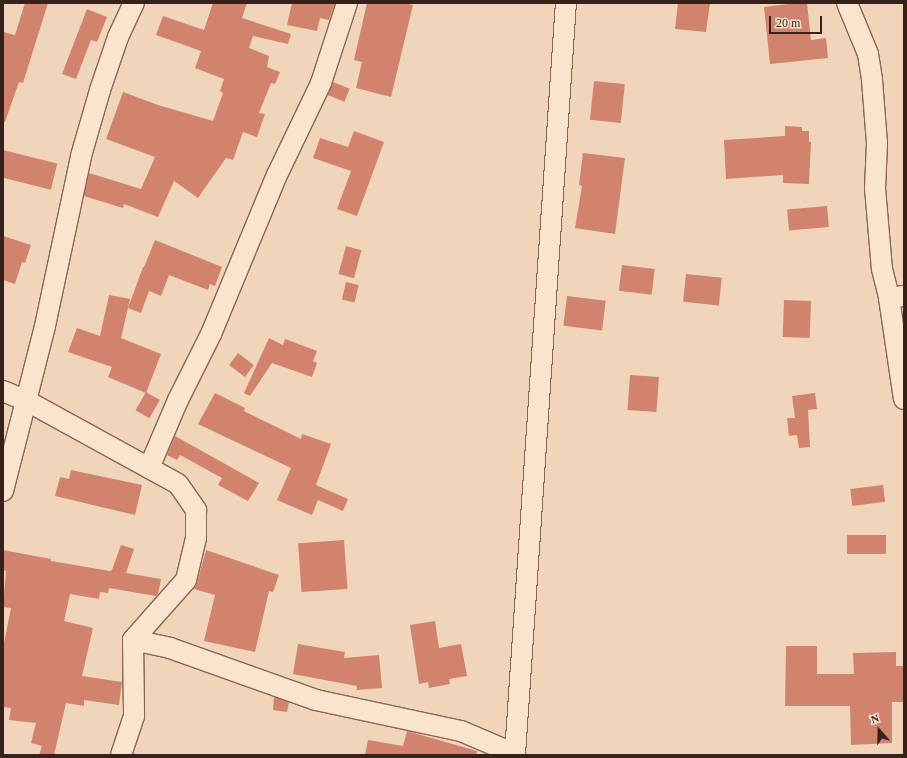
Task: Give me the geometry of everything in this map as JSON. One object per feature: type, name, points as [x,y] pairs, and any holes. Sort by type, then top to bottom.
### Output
[{"type":"street","points":[[3,491],[27,401],[81,156],[100,90],[118,37],[134,3]]},
{"type":"street","points":[[149,468],[178,400],[211,334],[277,175],[321,83],[347,3]]},
{"type":"street","points":[[134,640],[177,650],[316,700],[461,731],[515,754],[566,3]]},
{"type":"street","points":[[847,3],[868,54],[877,143],[875,188],[882,269],[897,297],[904,399]]},
{"type":"street","points":[[3,391],[27,401],[178,484],[196,510],[196,538],[186,580],[134,640],[134,716],[121,755]]},
{"type":"building","points":[[25,3],[48,3],[23,83],[19,82],[5,122],[3,121],[3,32],[15,35]]},
{"type":"building","points":[[213,3],[247,3],[242,18],[291,34],[288,44],[253,36],[249,48],[269,56],[267,67],[280,72],[275,84],[271,83],[259,113],[265,114],[257,137],[243,132],[233,160],[226,158],[198,198],[174,181],[158,217],[124,204],[123,208],[84,196],[89,173],[141,189],[155,157],[106,139],[123,92],[158,105],[213,121],[223,93],[220,91],[224,79],[195,68],[201,51],[156,35],[163,16],[204,30]]},
{"type":"building","points":[[292,3],[335,3],[329,20],[320,18],[317,31],[287,25]]},
{"type":"building","points":[[367,3],[404,3],[413,5],[391,97],[356,88],[362,62],[354,60]]},
{"type":"building","points":[[678,3],[710,3],[706,32],[675,29]]},
{"type":"building","points":[[807,3],[811,40],[826,38],[828,58],[770,64],[764,7]]},
{"type":"building","points":[[87,9],[107,17],[97,42],[91,40],[76,79],[62,74]]},
{"type":"building","points":[[594,81],[625,84],[621,123],[590,120]]},
{"type":"building","points":[[333,82],[350,89],[344,102],[328,95]]},
{"type":"building","points":[[785,126],[802,127],[802,131],[809,131],[809,142],[811,142],[809,184],[783,183],[783,175],[726,179],[724,140],[785,136]]},
{"type":"building","points":[[354,131],[384,142],[357,216],[337,209],[351,171],[313,158],[320,138],[348,147]]},
{"type":"building","points":[[3,150],[57,164],[51,190],[3,178]]},
{"type":"building","points":[[583,153],[625,158],[615,234],[575,228],[582,186],[579,185]]},
{"type":"building","points":[[827,206],[829,227],[789,230],[787,209]]},
{"type":"building","points":[[3,236],[31,245],[25,263],[22,262],[15,284],[3,280]]},
{"type":"building","points":[[155,240],[222,267],[215,286],[210,284],[208,290],[169,275],[161,296],[149,291],[141,313],[128,308]]},
{"type":"building","points":[[346,246],[361,250],[354,278],[338,274]]},
{"type":"building","points":[[622,265],[655,269],[652,295],[619,291]]},
{"type":"building","points":[[686,274],[722,278],[719,306],[683,302]]},
{"type":"building","points":[[346,282],[359,285],[355,302],[342,300]]},
{"type":"building","points":[[109,295],[130,299],[121,338],[161,354],[146,393],[108,377],[112,367],[68,352],[77,328],[100,336]]},
{"type":"building","points":[[567,296],[606,301],[602,331],[563,326]]},
{"type":"building","points":[[784,300],[811,301],[810,338],[783,337]]},
{"type":"building","points":[[269,338],[283,345],[285,339],[317,351],[313,361],[317,363],[312,377],[272,363],[250,396],[244,393]]},
{"type":"building","points":[[238,353],[254,365],[245,377],[229,365]]},
{"type":"building","points":[[630,375],[659,377],[656,412],[628,410]]},
{"type":"building","points":[[146,392],[160,400],[149,418],[136,410]]},
{"type":"building","points":[[215,393],[245,408],[244,411],[301,439],[302,434],[331,444],[316,485],[348,499],[343,511],[318,500],[312,515],[277,500],[291,468],[198,424]]},
{"type":"building","points":[[815,393],[817,409],[808,410],[810,447],[799,448],[797,435],[789,436],[787,418],[795,418],[792,396]]},
{"type":"building","points":[[175,436],[259,483],[248,501],[218,485],[222,478],[180,455],[177,460],[167,455]]},
{"type":"building","points":[[71,470],[142,485],[135,515],[55,496],[60,477],[69,479]]},
{"type":"building","points":[[883,485],[885,502],[852,506],[850,489]]},
{"type":"building","points":[[847,535],[886,535],[886,554],[847,554]]},
{"type":"building","points":[[344,540],[347,589],[302,592],[298,543]]},
{"type":"building","points":[[121,545],[134,549],[126,573],[161,579],[158,594],[156,596],[109,588],[108,593],[100,592],[99,599],[70,594],[64,621],[93,628],[82,676],[122,682],[119,705],[84,700],[84,706],[66,703],[54,755],[39,755],[42,746],[31,743],[36,723],[9,720],[11,708],[3,707],[3,648],[11,608],[3,607],[6,571],[3,570],[3,550],[51,559],[51,561],[110,571],[112,570]]},
{"type":"building","points":[[206,550],[279,575],[273,592],[269,591],[255,652],[204,641],[215,595],[194,589]]},
{"type":"building","points":[[435,621],[439,648],[461,644],[467,676],[449,679],[450,684],[429,688],[428,682],[419,684],[410,625]]},
{"type":"building","points":[[298,644],[345,652],[344,658],[379,655],[382,688],[357,690],[357,686],[293,674]]},
{"type":"building","points":[[786,646],[817,646],[817,674],[854,674],[853,653],[896,652],[896,666],[904,666],[904,702],[892,702],[892,743],[851,745],[850,706],[785,706]]},
{"type":"building","points":[[274,697],[289,702],[287,712],[273,710]]},
{"type":"building","points":[[407,731],[477,751],[476,755],[365,755],[368,740],[403,746]]}]
